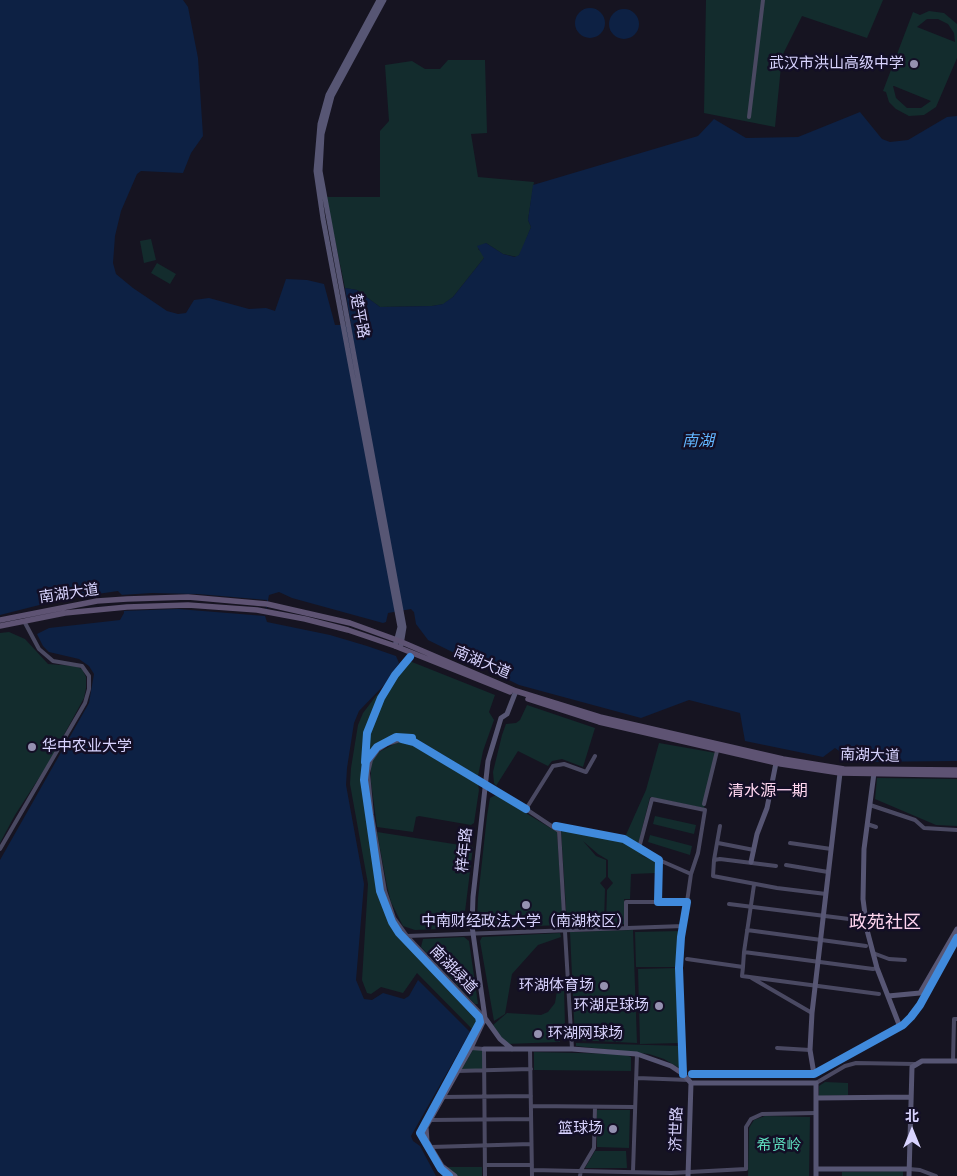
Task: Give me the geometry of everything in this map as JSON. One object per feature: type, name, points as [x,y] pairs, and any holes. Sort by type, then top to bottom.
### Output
[{"type":"main road","name":"南湖大道","points":[[0,620],[22,614],[96,601],[165,597],[224,599],[267,604],[332,618],[515,693],[599,722],[776,763],[840,773],[957,775]]},
{"type":"main road","name":"南湖大道","points":[[0,626],[65,613],[165,605],[223,606],[335,626],[398,644]]},
{"type":"main road","name":"南湖大道","points":[[515,693],[600,718],[783,759],[844,768],[957,770]]},
{"type":"street","name":"楚平路","points":[[379,0],[334,82],[320,124],[317,177],[404,633],[398,644]]},
{"type":"street","name":"楚平路","points":[[331,246],[321,177],[321,149],[324,125],[338,84],[384,0]]},
{"type":"street","points":[[749,117],[763,0]]},
{"type":"street","points":[[0,849],[85,702],[89,689],[89,676],[82,666],[53,661],[39,649],[24,621]]},
{"type":"street","name":"梓年路","points":[[485,1018],[473,932],[473,898],[485,785],[492,745],[501,718],[507,714],[515,693]]},
{"type":"street","points":[[512,1048],[500,1039],[485,1018],[407,936],[394,918],[385,892],[372,815],[368,773],[371,760],[378,750],[387,744],[400,740],[409,740],[556,826],[624,839],[659,860],[691,874]]},
{"type":"street","points":[[704,804],[717,750]]},
{"type":"street","points":[[526,809],[553,766],[564,764],[586,772],[595,756]]},
{"type":"street","points":[[751,862],[757,834],[764,821],[776,763]]},
{"type":"street","points":[[814,1074],[810,1050],[814,984],[840,773]]},
{"type":"street","points":[[874,774],[862,877],[866,920],[877,968],[900,1027]]},
{"type":"street","points":[[639,848],[652,799],[705,810],[698,853],[691,874],[679,968],[683,1074]]},
{"type":"street","points":[[870,804],[915,820],[924,828],[957,830]]},
{"type":"street","points":[[867,824],[876,827]]},
{"type":"street","points":[[556,826],[560,836],[572,1050]]},
{"type":"street","points":[[720,826],[713,876],[754,885],[826,894]]},
{"type":"street","points":[[790,843],[832,848]]},
{"type":"street","points":[[718,844],[754,850]]},
{"type":"street","points":[[658,902],[659,860]]},
{"type":"street","points":[[714,860],[751,862],[776,866]]},
{"type":"street","points":[[786,865],[828,872]]},
{"type":"street","points":[[754,885],[742,976],[814,984],[878,994]]},
{"type":"street","points":[[626,928],[626,902],[687,902]]},
{"type":"street","points":[[729,904],[750,908],[866,920]]},
{"type":"street","points":[[407,936],[473,932],[683,926]]},
{"type":"street","points":[[747,930],[866,946]]},
{"type":"street","points":[[888,996],[920,993],[957,930]]},
{"type":"street","points":[[471,1048],[572,1050],[637,1054],[664,1062],[691,1079],[814,1074],[900,1027],[920,1006],[957,938]]},
{"type":"street","points":[[744,952],[877,968]]},
{"type":"street","points":[[873,953],[889,959],[905,960]]},
{"type":"street","points":[[687,959],[743,967]]},
{"type":"street","points":[[748,976],[812,1014]]},
{"type":"street","points":[[455,1176],[442,1166],[425,1132],[442,1096],[471,1048],[485,1018]]},
{"type":"street","points":[[637,1078],[816,1083],[845,1066],[856,1063],[913,1065],[922,1061],[955,1061],[954,1019],[957,1019]]},
{"type":"street","points":[[777,1048],[810,1050]]},
{"type":"street","points":[[484,1049],[485,1176]]},
{"type":"street","points":[[530,1049],[532,1176]]},
{"type":"street","points":[[633,1171],[637,1054]]},
{"type":"street","points":[[909,1176],[913,1065]]},
{"type":"street","points":[[457,1071],[531,1070]]},
{"type":"street","name":"济世路","points":[[688,1174],[691,1079]]},
{"type":"street","points":[[816,1083],[816,1176]]},
{"type":"street","points":[[442,1096],[531,1096]]},
{"type":"street","points":[[816,1098],[911,1097]]},
{"type":"street","points":[[531,1106],[634,1107]]},
{"type":"street","points":[[580,1176],[581,1170],[594,1148],[595,1107]]},
{"type":"street","points":[[485,1165],[633,1171],[640,1174],[688,1174],[746,1169],[746,1126],[756,1116],[816,1113]]},
{"type":"street","points":[[430,1120],[531,1120]]},
{"type":"street","points":[[431,1147],[531,1144]]},
{"type":"street","points":[[816,1169],[909,1169],[920,1170],[936,1176]]},
{"type":"green space","points":[[706,0],[883,0],[867,38],[802,16],[782,56],[775,127],[704,113]]},
{"type":"green space","points":[[929,11],[944,13],[957,24],[957,58],[936,107],[924,115],[909,116],[896,109],[889,102],[886,92],[883,91],[913,12],[920,15]],"holes":[[[927,19],[938,19],[948,24],[954,33],[955,42],[917,27]],[[894,86],[931,101],[921,108],[907,108],[896,98]]]},
{"type":"green space","points":[[448,60],[485,60],[487,133],[471,134],[478,177],[534,182],[528,220],[531,227],[521,253],[517,257],[503,254],[486,243],[478,249],[484,254],[484,258],[453,297],[444,304],[380,307],[357,290],[345,288],[326,197],[380,197],[380,131],[389,121],[385,65],[412,61],[425,69],[440,69]]},
{"type":"green space","points":[[151,239],[156,260],[144,263],[140,241]]},
{"type":"green space","points":[[157,263],[176,274],[170,284],[151,273]]},
{"type":"green space","name":"华中农业大学","points":[[9,632],[25,639],[48,664],[75,666],[82,669],[86,677],[86,688],[84,698],[48,764],[15,815],[0,843],[0,633]]},
{"type":"green space","points":[[407,660],[495,695],[489,712],[494,720],[483,751],[478,776],[412,736],[395,736],[378,745],[369,754],[364,767],[368,827],[379,890],[386,911],[397,933],[478,1019],[479,1023],[474,1031],[417,973],[403,993],[381,987],[371,994],[367,993],[362,980],[368,884],[350,784],[351,768],[358,725],[363,713]]},
{"type":"green space","points":[[527,705],[595,728],[583,767],[562,759],[552,761],[548,766],[518,751],[496,786],[493,772],[506,724],[516,723],[520,720]]},
{"type":"green space","points":[[400,741],[412,743],[478,784],[479,790],[474,823],[471,825],[419,816],[416,817],[413,832],[377,827],[371,782],[371,763],[379,752]]},
{"type":"green space","points":[[659,743],[716,753],[704,808],[650,797],[638,845],[625,837],[646,790]]},
{"type":"green space","points":[[877,778],[957,779],[957,826],[936,825],[875,799]]},
{"type":"green space","points":[[496,795],[557,832],[563,925],[481,928],[479,926],[477,921],[478,898],[487,816],[490,798]]},
{"type":"green space","points":[[655,816],[696,825],[694,834],[653,824]]},
{"type":"green space","points":[[561,830],[624,840],[657,860],[638,855],[657,861],[656,873],[631,874],[630,899],[624,899],[624,924],[606,924],[607,890],[613,883],[608,877],[608,860],[583,841],[596,856],[606,860],[606,877],[600,883],[605,889],[604,924],[567,925]]},
{"type":"green space","points":[[377,832],[473,847],[463,928],[415,930],[403,926],[391,902]]},
{"type":"green space","points":[[650,835],[692,846],[690,855],[648,842]]},
{"type":"green space","name":"环湖体育场","points":[[633,930],[637,1043],[575,1040],[570,932]]},
{"type":"green space","points":[[680,931],[677,967],[636,967],[635,932]]},
{"type":"green space","points":[[560,933],[561,937],[538,945],[512,974],[505,1014],[494,1021],[480,941],[482,937]]},
{"type":"green space","points":[[464,937],[469,941],[478,1004],[475,1004],[421,947],[423,939]]},
{"type":"green space","name":"环湖足球场","points":[[678,968],[680,1043],[640,1044],[638,969]]},
{"type":"green space","points":[[560,988],[564,988],[565,1026],[559,1026],[560,1042],[506,1044],[493,1025],[507,1013],[541,1015],[548,1012],[555,1003],[557,991]]},
{"type":"green space","points":[[576,1043],[685,1046],[686,1072],[664,1059],[649,1054],[576,1046]]},
{"type":"green space","points":[[473,1050],[483,1050],[483,1070],[461,1070]]},
{"type":"green space","points":[[534,1052],[624,1054],[631,1057],[631,1071],[534,1070]]},
{"type":"green space","points":[[825,1082],[848,1083],[848,1095],[819,1096],[819,1086]]},
{"type":"green space","name":"篮球场","points":[[597,1110],[630,1110],[629,1148],[597,1147]]},
{"type":"green space","name":"希贤岭","points":[[765,1116],[810,1117],[809,1176],[748,1176],[749,1128],[754,1120]]},
{"type":"green space","name":"篮球场","points":[[595,1151],[626,1151],[627,1168],[585,1168]]},
{"type":"green space","points":[[445,1167],[482,1167],[482,1176],[457,1176]]},
{"type":"green space","points":[[903,1171],[903,1176],[842,1176],[842,1172]]},
{"type":"water","name":"南湖","points":[[0,0],[183,0],[188,7],[198,58],[203,136],[191,153],[183,173],[141,171],[137,174],[121,211],[115,236],[113,263],[116,274],[133,288],[167,311],[178,314],[186,313],[194,300],[209,298],[249,309],[266,308],[275,311],[286,279],[307,280],[324,284],[335,325],[351,325],[345,288],[357,290],[380,307],[443,304],[453,297],[484,258],[477,246],[486,243],[503,254],[515,257],[519,255],[531,227],[528,220],[533,185],[698,136],[714,119],[746,138],[798,137],[860,112],[882,139],[890,142],[908,140],[947,117],[957,116],[957,761],[855,762],[835,748],[823,757],[745,741],[740,713],[689,700],[641,718],[519,685],[428,640],[416,624],[414,612],[411,609],[388,613],[386,622],[383,623],[292,598],[279,592],[269,595],[265,616],[267,622],[330,635],[367,646],[396,656],[399,663],[385,684],[359,711],[354,723],[347,768],[346,785],[364,884],[356,980],[364,999],[372,1000],[383,993],[404,999],[409,996],[418,980],[470,1032],[411,1136],[413,1141],[420,1146],[436,1176],[0,1176],[0,860],[89,703],[94,674],[89,666],[79,659],[49,652],[43,646],[37,634],[49,628],[120,620],[124,613],[123,596],[118,591],[63,599],[0,615]]},
{"type":"water","points":[[590,8],[601,12],[605,23],[601,34],[590,38],[579,34],[575,23],[579,12]]},
{"type":"water","points":[[624,9],[635,13],[639,24],[635,35],[624,39],[613,35],[609,24],[613,13]]},
{"type":"pier","points":[[152,593],[198,594],[267,600],[265,616],[178,609],[121,611],[120,595]]},
{"type":"cycle path","points":[[365,762],[367,733],[381,698],[395,675],[410,657]]},
{"type":"cycle path","name":"南湖绿道","points":[[412,738],[396,737],[377,747],[366,761],[364,780],[380,891],[392,922],[399,933],[479,1017],[480,1022],[420,1133],[441,1169],[449,1176]]},
{"type":"cycle path","points":[[402,739],[414,742],[526,809]]},
{"type":"cycle path","points":[[556,826],[624,839],[659,860],[658,902],[687,902],[681,937],[679,968],[683,1074]]},
{"type":"cycle path","points":[[692,1074],[814,1074],[903,1025],[920,1005],[957,938]]},
{"type":"place","name":"武汉市洪山高级中学","points":[[914,64]]},
{"type":"place","name":"华中农业大学","points":[[32,747]]},
{"type":"place","name":"中南财经政法大学（南湖校区）","points":[[526,905]]},
{"type":"place","name":"环湖体育场","points":[[604,986]]},
{"type":"place","name":"环湖足球场","points":[[659,1006]]},
{"type":"place","name":"环湖网球场","points":[[538,1034]]},
{"type":"place","name":"篮球场","points":[[613,1129]]},
{"type":"district","name":"清水源一期","points":[[768,792]]},
{"type":"district","name":"政苑社区","points":[[885,923]]}]
